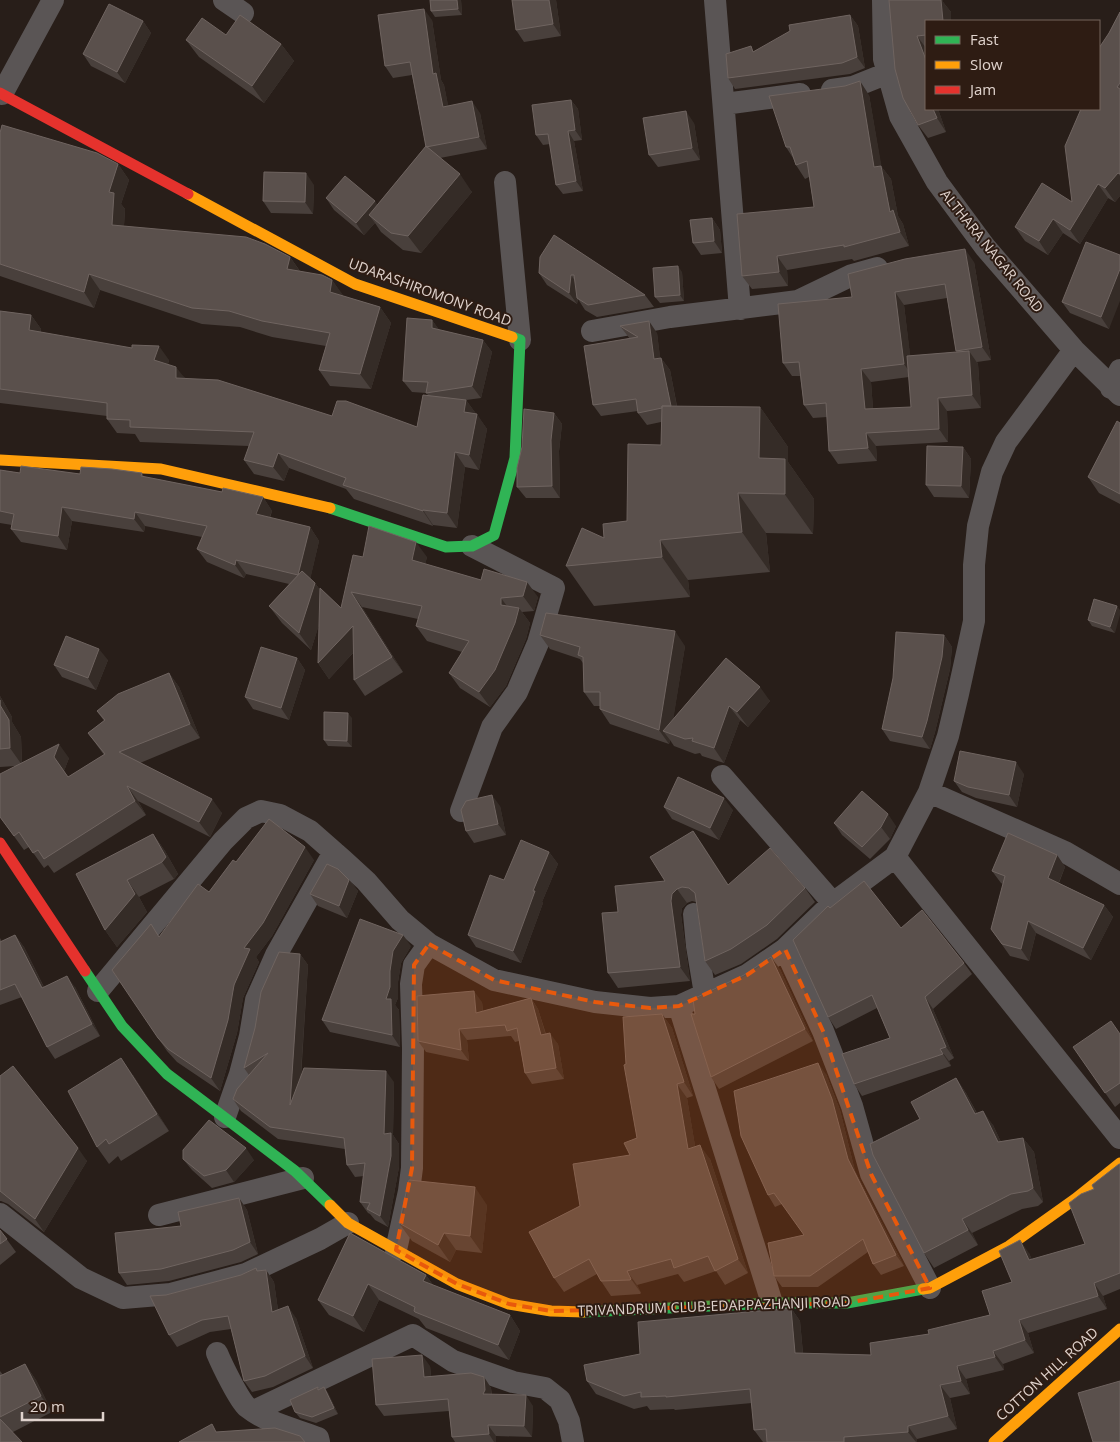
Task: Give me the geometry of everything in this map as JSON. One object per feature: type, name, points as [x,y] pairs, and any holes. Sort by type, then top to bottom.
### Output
[{"type":"street","points":[[1,93],[53,0]]},
{"type":"street","points":[[224,0],[243,13]]},
{"type":"street","points":[[715,0],[740,309]]},
{"type":"street","name":"ALTHARA NAGAR ROAD","points":[[883,0],[884,59],[900,116],[976,248],[1074,350],[1117,384]]},
{"type":"street","points":[[724,104],[853,87],[888,73]]},
{"type":"street","name":"UDARASHIROMONY ROAD","points":[[0,460],[161,469],[330,508],[446,547],[472,546],[494,535],[515,458],[520,340],[355,284],[1,93]]},
{"type":"street","points":[[505,182],[520,340]]},
{"type":"street","points":[[592,331],[670,317],[798,301],[852,276],[894,264]]},
{"type":"street","points":[[98,991],[223,841],[246,818],[261,811],[280,815],[310,831],[366,881],[400,920],[429,944],[494,980],[595,1002],[650,1008],[679,1006],[748,975],[785,950],[833,903],[895,857],[929,792],[948,736],[974,621],[974,565],[978,526],[992,472],[1006,442],[1074,350]]},
{"type":"street","points":[[461,811],[492,727],[517,692],[538,643],[554,588],[472,546]]},
{"type":"street","points":[[722,776],[833,903]]},
{"type":"street","points":[[929,792],[1066,852],[1120,884]]},
{"type":"street","name":"TRIVANDRUM CLUB-EDAPPAZHANJI ROAD","points":[[2,851],[122,1026],[167,1074],[302,1178],[348,1223],[457,1284],[509,1304],[551,1311],[595,1312],[772,1303],[847,1303],[930,1288],[1009,1246],[1075,1199],[1120,1163]]},
{"type":"street","points":[[225,1117],[250,1036],[256,1000],[276,955],[334,852]]},
{"type":"street","points":[[895,857],[1120,1138]]},
{"type":"street","points":[[694,914],[705,994]]},
{"type":"street","points":[[396,1250],[412,1168],[413,1048],[411,984],[414,965],[429,944]]},
{"type":"street","points":[[785,950],[826,1039],[852,1106],[871,1174],[930,1288]]},
{"type":"street","points":[[679,1006],[772,1303]]},
{"type":"street","points":[[159,1215],[302,1178]]},
{"type":"street","points":[[0,1214],[81,1278],[123,1298],[172,1294],[246,1274],[320,1239],[348,1223]]},
{"type":"street","name":"COTTON HILL ROAD","points":[[994,1442],[1120,1329]]},
{"type":"street","points":[[254,1411],[414,1335],[453,1361],[513,1382],[545,1388],[560,1400],[569,1421],[573,1442]]},
{"type":"street","points":[[218,1353],[223,1368],[246,1406],[276,1423],[318,1438],[319,1442]]},
{"type":"highlighted area","points":[[429,944],[494,980],[595,1002],[650,1008],[679,1006],[747,975],[785,949],[823,1031],[871,1174],[930,1288],[847,1303],[551,1311],[509,1304],[457,1284],[396,1250],[412,1168],[414,965]]},
{"type":"building","points":[[430,0],[457,0],[458,9],[431,11]]},
{"type":"building","points":[[512,0],[549,0],[553,24],[516,30]]},
{"type":"building","points":[[889,0],[941,0],[943,20],[925,20],[925,35],[917,36],[925,57],[925,110],[933,110],[937,118],[918,125],[903,98],[895,69]]},
{"type":"building","points":[[109,4],[143,21],[117,72],[83,54]]},
{"type":"building","points":[[424,9],[433,74],[436,73],[443,107],[472,101],[479,137],[426,147],[410,62],[385,66],[378,15]]},
{"type":"building","points":[[1120,12],[1120,83],[1117,87],[1120,89],[1120,174],[1118,173],[1105,188],[1098,184],[1070,230],[1053,219],[1039,241],[1015,227],[1042,183],[1072,202],[1065,146],[1081,110],[1100,110],[1100,46]]},
{"type":"building","points":[[240,15],[281,44],[252,86],[186,40],[202,18],[226,35]]},
{"type":"building","points":[[850,15],[857,57],[842,63],[728,78],[726,54],[751,46],[753,52],[790,31],[789,25]]},
{"type":"building","points":[[860,81],[874,167],[881,166],[890,212],[893,210],[900,232],[844,247],[844,245],[777,256],[779,272],[742,276],[737,214],[814,207],[807,161],[796,165],[790,147],[786,147],[769,96],[845,86]]},
{"type":"building","points":[[571,100],[575,130],[568,131],[576,181],[556,185],[548,134],[536,135],[532,105]]},
{"type":"building","points":[[686,111],[692,148],[649,155],[643,118]]},
{"type":"building","points":[[2,125],[97,153],[118,164],[109,192],[114,193],[112,225],[246,237],[290,257],[287,269],[322,275],[332,280],[330,292],[380,307],[360,374],[319,370],[330,333],[262,321],[229,311],[192,308],[89,274],[84,292],[0,264],[0,133]]},
{"type":"building","points":[[426,146],[460,174],[408,236],[391,233],[369,215]]},
{"type":"building","points":[[264,172],[306,173],[305,202],[263,201]]},
{"type":"building","points":[[345,176],[375,201],[356,223],[326,198]]},
{"type":"building","points":[[712,218],[714,241],[693,243],[690,220]]},
{"type":"building","points":[[554,235],[645,295],[588,305],[577,298],[574,275],[571,275],[569,293],[539,273],[540,257]]},
{"type":"building","points":[[1086,242],[1120,255],[1120,269],[1101,317],[1062,302]]},
{"type":"building","points":[[965,249],[982,347],[956,351],[945,284],[895,292],[904,364],[861,369],[865,409],[911,407],[907,356],[969,351],[972,395],[938,398],[939,429],[866,433],[868,448],[829,451],[826,403],[804,405],[799,362],[783,363],[778,304],[852,297],[848,274],[905,259]]},
{"type":"building","points":[[678,266],[680,295],[655,297],[653,268]]},
{"type":"building","points":[[0,311],[31,315],[29,330],[132,348],[132,345],[159,346],[154,360],[176,367],[176,378],[218,380],[332,416],[337,401],[346,401],[417,427],[423,395],[466,400],[464,412],[477,414],[469,455],[455,452],[447,513],[423,511],[343,485],[346,478],[278,453],[273,467],[244,460],[254,432],[130,427],[130,420],[107,419],[107,403],[0,389]]},
{"type":"building","points":[[407,318],[432,320],[432,328],[483,340],[472,386],[426,393],[428,382],[403,381]]},
{"type":"building","points":[[649,321],[654,359],[661,358],[671,406],[662,406],[662,408],[638,413],[636,399],[593,405],[584,346],[638,337],[620,326]]},
{"type":"building","points":[[662,406],[760,407],[759,458],[785,459],[785,494],[738,493],[742,532],[660,540],[662,557],[566,566],[582,528],[604,538],[603,524],[627,521],[628,444],[661,445]]},
{"type":"building","points":[[524,409],[554,413],[551,440],[552,486],[517,487],[517,468],[522,447]]},
{"type":"building","points":[[1117,421],[1120,423],[1120,494],[1088,477]]},
{"type":"building","points":[[927,446],[963,447],[961,486],[926,485]]},
{"type":"building","points":[[21,466],[80,474],[81,467],[112,469],[142,473],[141,476],[222,492],[223,488],[263,497],[256,514],[310,527],[298,575],[236,560],[235,565],[197,549],[207,526],[135,512],[134,519],[62,507],[58,536],[11,529],[14,514],[0,511],[0,470],[20,473]]},
{"type":"building","points":[[369,526],[416,542],[412,560],[481,580],[484,569],[527,582],[523,596],[501,598],[501,605],[519,608],[515,623],[495,670],[479,692],[449,673],[469,641],[416,626],[422,606],[351,592],[392,657],[354,680],[353,626],[318,663],[320,588],[341,608],[353,555],[363,557]]},
{"type":"building","points":[[302,571],[315,583],[299,633],[269,606]]},
{"type":"building","points":[[1094,599],[1117,606],[1110,627],[1088,620]]},
{"type":"building","points":[[546,613],[675,631],[659,730],[600,709],[600,692],[584,692],[583,657],[578,655],[580,647],[540,635]]},
{"type":"building","points":[[896,632],[944,635],[942,657],[922,737],[882,729],[893,678]]},
{"type":"building","points":[[66,636],[99,649],[88,678],[54,665]]},
{"type":"building","points":[[261,647],[297,658],[281,708],[245,697]]},
{"type":"building","points":[[726,658],[760,687],[737,712],[729,706],[714,748],[692,741],[693,738],[685,739],[663,731]]},
{"type":"building","points":[[169,673],[190,724],[119,752],[212,799],[199,822],[127,786],[135,801],[44,859],[38,850],[33,853],[19,832],[14,836],[0,817],[0,774],[59,744],[54,757],[68,777],[105,754],[88,733],[105,720],[97,711],[118,694]]},
{"type":"building","points":[[0,705],[9,720],[10,748],[0,749]]},
{"type":"building","points":[[324,712],[348,713],[347,741],[324,740]]},
{"type":"building","points":[[960,751],[1016,762],[1009,795],[968,787],[954,781]]},
{"type":"building","points":[[678,777],[724,798],[710,828],[664,807]]},
{"type":"building","points":[[862,791],[888,814],[881,827],[862,847],[834,823]]},
{"type":"building","points":[[492,795],[498,824],[466,831],[461,810],[466,801]]},
{"type":"building","points":[[269,819],[305,847],[263,923],[244,948],[250,949],[234,985],[228,1020],[211,1078],[168,1049],[158,1038],[112,970],[151,924],[159,937],[198,884],[209,892],[233,860],[236,862]]},
{"type":"building","points":[[693,831],[728,885],[770,848],[805,888],[767,925],[731,949],[705,961],[695,893],[689,888],[682,887],[677,889],[672,894],[671,901],[680,967],[608,973],[602,913],[618,912],[615,886],[665,881],[650,857]]},
{"type":"building","points":[[1008,833],[1057,855],[1048,878],[1104,905],[1083,948],[1028,921],[1021,949],[1002,944],[991,929],[1005,876],[992,871]]},
{"type":"building","points":[[153,834],[166,857],[162,862],[127,880],[135,894],[105,930],[76,874]]},
{"type":"building","points":[[521,840],[549,852],[533,891],[535,891],[513,951],[468,935],[490,875],[504,880]]},
{"type":"building","points":[[327,864],[338,869],[349,880],[339,906],[310,894]]},
{"type":"building","points":[[864,881],[901,928],[922,910],[964,963],[925,997],[946,1047],[940,1049],[943,1054],[854,1084],[842,1054],[890,1038],[872,995],[828,1017],[793,940],[828,906],[830,908]]},
{"type":"building","points":[[360,919],[403,935],[393,951],[390,987],[386,999],[391,999],[392,1035],[322,1020]]},
{"type":"building","points":[[15,935],[42,988],[67,976],[92,1024],[47,1047],[15,984],[0,990],[0,942]]},
{"type":"building","points":[[279,952],[300,954],[290,1105],[304,1068],[386,1071],[384,1134],[391,1133],[391,1156],[380,1216],[367,1209],[370,1203],[360,1202],[365,1163],[347,1165],[344,1138],[270,1127],[233,1099],[237,1089],[268,1053],[244,1068],[255,1028],[261,992]]},
{"type":"building","points":[[771,957],[805,1029],[711,1077],[691,1014],[695,1014],[693,999],[744,975]]},
{"type":"building","points":[[474,991],[476,1013],[531,998],[541,1035],[550,1033],[556,1068],[525,1073],[517,1028],[507,1031],[505,1025],[459,1029],[461,1050],[418,1041],[417,996]]},
{"type":"building","points":[[662,1014],[684,1082],[677,1084],[688,1149],[700,1145],[738,1259],[715,1271],[708,1256],[674,1268],[671,1259],[627,1271],[630,1280],[601,1281],[589,1259],[554,1278],[529,1232],[580,1206],[573,1164],[630,1155],[624,1143],[637,1138],[624,1065],[626,1064],[623,1017]]},
{"type":"building","points":[[1111,1021],[1120,1034],[1120,1083],[1105,1093],[1073,1047]]},
{"type":"building","points":[[121,1058],[157,1114],[109,1144],[106,1139],[97,1147],[68,1091]]},
{"type":"building","points":[[818,1063],[832,1099],[848,1159],[896,1255],[873,1264],[863,1239],[810,1276],[774,1276],[768,1243],[804,1235],[774,1193],[768,1195],[741,1136],[734,1091]]},
{"type":"building","points":[[13,1066],[78,1148],[35,1219],[0,1191],[0,1076]]},
{"type":"building","points":[[956,1078],[975,1114],[983,1111],[998,1142],[1023,1138],[1033,1188],[1028,1191],[1011,1194],[962,1219],[968,1230],[924,1253],[873,1155],[870,1144],[920,1119],[911,1102]]},
{"type":"building","points":[[209,1120],[246,1148],[226,1170],[204,1176],[183,1159],[183,1150]]},
{"type":"building","points":[[1119,1164],[1120,1273],[1094,1283],[1098,1296],[1019,1320],[1025,1340],[993,1351],[995,1357],[957,1366],[961,1381],[940,1385],[948,1416],[908,1426],[908,1432],[844,1437],[844,1442],[767,1442],[766,1429],[754,1430],[750,1389],[666,1397],[641,1397],[641,1392],[624,1396],[587,1381],[584,1365],[640,1354],[638,1322],[791,1308],[795,1353],[871,1355],[870,1343],[929,1334],[928,1330],[990,1315],[982,1291],[1012,1282],[999,1251],[1020,1240],[1029,1260],[1085,1244],[1069,1203],[1081,1194],[1094,1189],[1092,1185]]},
{"type":"building","points":[[409,1180],[475,1187],[470,1236],[444,1233],[438,1245],[399,1223]]},
{"type":"building","points":[[239,1198],[250,1242],[233,1250],[161,1269],[119,1273],[115,1233],[181,1226],[178,1212]]},
{"type":"building","points":[[0,1230],[7,1239],[0,1244]]},
{"type":"building","points":[[350,1233],[426,1275],[423,1281],[510,1315],[498,1345],[415,1312],[415,1307],[368,1284],[353,1316],[318,1300]]},
{"type":"building","points":[[256,1268],[257,1271],[266,1270],[272,1312],[288,1306],[305,1356],[265,1376],[244,1381],[228,1316],[202,1320],[169,1335],[150,1296],[166,1295],[241,1275]]},
{"type":"building","points":[[422,1355],[424,1377],[471,1373],[484,1377],[485,1390],[483,1394],[526,1395],[524,1426],[488,1425],[489,1434],[452,1437],[448,1399],[376,1405],[372,1359]]},
{"type":"building","points":[[25,1364],[41,1396],[0,1417],[0,1376]]},
{"type":"building","points":[[1120,1381],[1120,1442],[1093,1442],[1078,1393]]},
{"type":"building","points":[[318,1387],[318,1390],[324,1387],[334,1408],[312,1417],[295,1412],[290,1400]]},
{"type":"building","points":[[0,1419],[22,1442],[0,1442]]},
{"type":"building","points":[[212,1424],[216,1432],[275,1428],[300,1436],[305,1442],[179,1442]]},
{"type":"traffic: fast","points":[[330,508],[446,547],[472,546],[494,535],[515,458],[520,340],[512,337]]},
{"type":"traffic: fast","points":[[85,971],[122,1026],[167,1074],[295,1171],[330,1205]]},
{"type":"traffic: fast","points":[[584,1312],[772,1303],[847,1303],[923,1289]]},
{"type":"traffic: slow","points":[[188,194],[355,284],[512,337]]},
{"type":"traffic: slow","points":[[0,460],[161,469],[330,508]]},
{"type":"traffic: slow","points":[[923,1289],[930,1288],[1009,1246],[1075,1199],[1120,1163]]},
{"type":"traffic: slow","points":[[330,1205],[348,1223],[457,1284],[509,1304],[551,1311],[584,1312]]},
{"type":"traffic: slow","points":[[994,1442],[1120,1329]]},
{"type":"traffic: jam","points":[[0,93],[188,194]]},
{"type":"traffic: jam","points":[[0,843],[85,971]]}]
